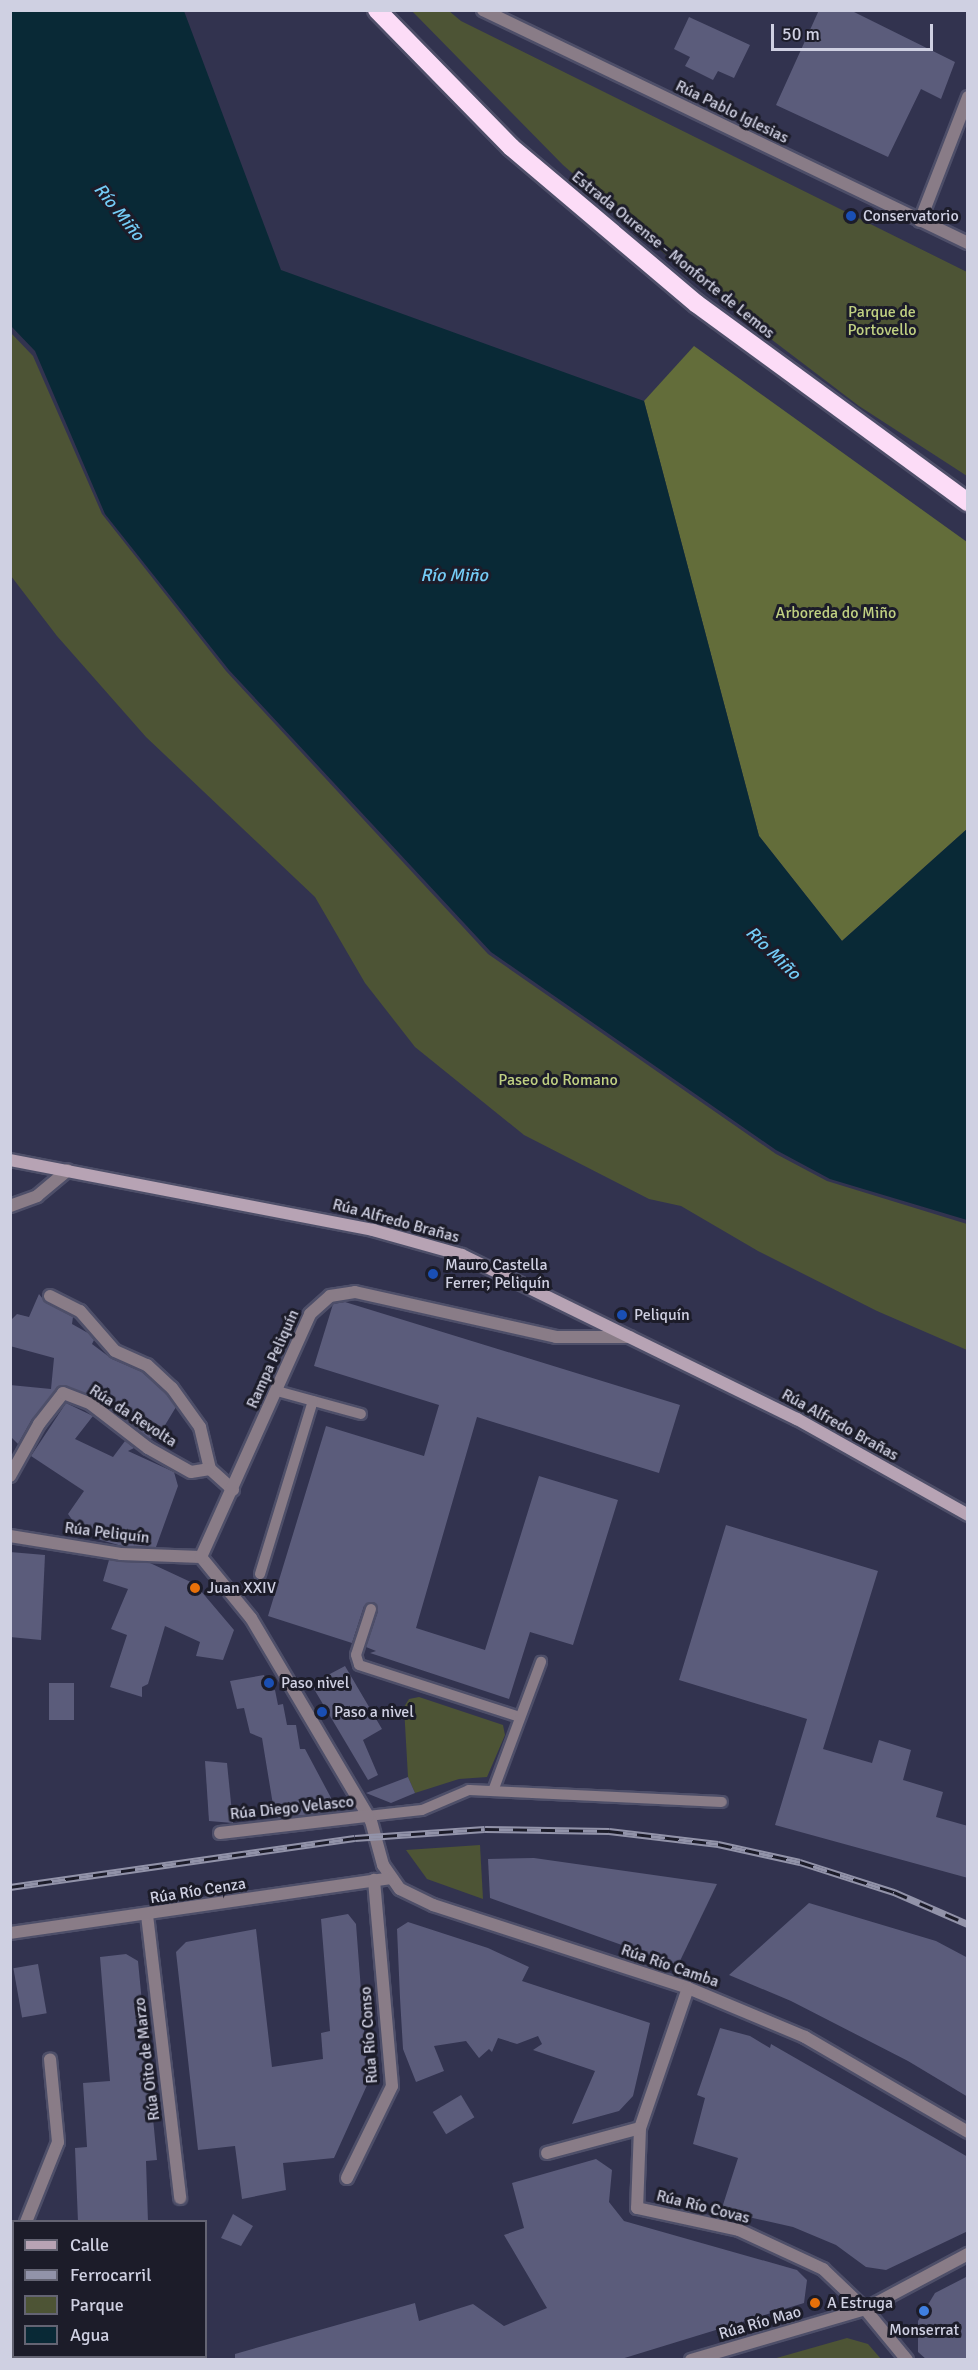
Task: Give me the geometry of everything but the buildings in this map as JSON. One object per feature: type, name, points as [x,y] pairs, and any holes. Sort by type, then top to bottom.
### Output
[{"type":"highway","name":"Estrada Ourense - Monforte de Lemos","points":[[377,10],[511,147],[697,304],[968,502]]},
{"type":"street","name":"Rúa Pablo Iglesias","points":[[483,10],[968,243]]},
{"type":"street","points":[[920,221],[968,97]]},
{"type":"street","name":"Rúa Alfredo Brañas","points":[[10,1160],[414,1240],[501,1272],[797,1419],[968,1515]]},
{"type":"street","points":[[10,1206],[37,1196],[68,1170]]},
{"type":"street","name":"Rampa Peliquín","points":[[201,1557],[310,1314],[330,1296],[343,1292],[556,1337],[630,1337]]},
{"type":"street","points":[[50,1296],[80,1311],[115,1351],[147,1365],[172,1388],[200,1427],[210,1469],[233,1490]]},
{"type":"street","name":"Rúa da Revolta","points":[[10,1476],[39,1424],[63,1393],[91,1404],[148,1448],[191,1472],[210,1469]]},
{"type":"street","name":"Rúa Peliquín","points":[[10,1536],[121,1554],[201,1557]]},
{"type":"street","points":[[201,1557],[251,1618],[368,1816],[390,1878]]},
{"type":"street","name":"Rúa Diego Velasco","points":[[220,1833],[368,1816]]},
{"type":"street","name":"Rúa Río Cenza","points":[[10,1933],[147,1916],[390,1878]]},
{"type":"street","name":"Rúa Río Camba","points":[[390,1878],[400,1889],[433,1905],[688,1988],[805,2037],[968,2132]]},
{"type":"street","name":"Rúa Río Conso","points":[[347,2178],[392,2086],[374,1880]]},
{"type":"street","name":"Rúa Oito de Marzo","points":[[147,1916],[180,2199]]},
{"type":"street","name":"Rúa Río Covas","points":[[688,1988],[640,2128],[637,2208],[739,2230],[823,2269],[865,2309],[907,2360]]},
{"type":"street","points":[[27,2220],[58,2142],[50,2060]]},
{"type":"street","points":[[547,2153],[640,2128]]},
{"type":"street","name":"Rúa Río Mao","points":[[691,2360],[865,2309],[968,2254]]},
{"type":"lane","points":[[277,1391],[361,1414]]},
{"type":"lane","points":[[260,1574],[313,1401]]},
{"type":"lane","points":[[371,1609],[356,1655],[359,1665],[520,1717]]},
{"type":"lane","points":[[493,1791],[541,1662]]},
{"type":"lane","points":[[368,1816],[422,1810],[469,1790],[722,1802]]},
{"type":"green space","name":"Parque de Portovello","points":[[412,11],[449,11],[461,21],[967,272],[967,476],[859,406],[704,288],[563,165]]},
{"type":"green space","name":"Paseo do Romano","points":[[11,333],[33,356],[102,514],[226,671],[488,954],[776,1154],[827,1181],[967,1224],[967,1350],[877,1311],[758,1251],[681,1206],[649,1199],[524,1135],[415,1047],[365,983],[315,897],[146,737],[57,636],[11,576]]},
{"type":"green space","name":"Arboreda do Miño","points":[[694,346],[967,542],[967,829],[842,941],[759,836],[644,401]]},
{"type":"green space","points":[[419,1697],[503,1725],[505,1735],[487,1777],[459,1779],[415,1793],[408,1777],[404,1707],[409,1699]]},
{"type":"green space","points":[[480,1845],[483,1899],[427,1879],[406,1850]]},
{"type":"green space","points":[[847,2338],[868,2344],[881,2359],[773,2359]]},
{"type":"water","name":"Río Miño","points":[[10,11],[184,11],[281,270],[644,401],[759,836],[842,941],[967,829],[967,1220],[830,1179],[776,1150],[491,952],[229,670],[105,514],[35,351],[11,326]]},
{"type":"railway","points":[[10,1887],[355,1838],[485,1829],[609,1831],[718,1844],[800,1862],[894,1892],[968,1924]]},
{"type":"place","name":"Conservatorio","points":[[851,216]]},
{"type":"place","name":"Mauro Castella Ferrer; Peliquín","points":[[433,1274]]},
{"type":"place","name":"Peliquín","points":[[622,1315]]},
{"type":"place","name":"Juan XXIV","points":[[195,1588]]},
{"type":"place","name":"Paso nivel","points":[[269,1683]]},
{"type":"place","name":"Paso a nivel","points":[[322,1712]]},
{"type":"place","name":"A Estruga","points":[[815,2303]]},
{"type":"place","name":"Monserrat","points":[[924,2311]]}]
